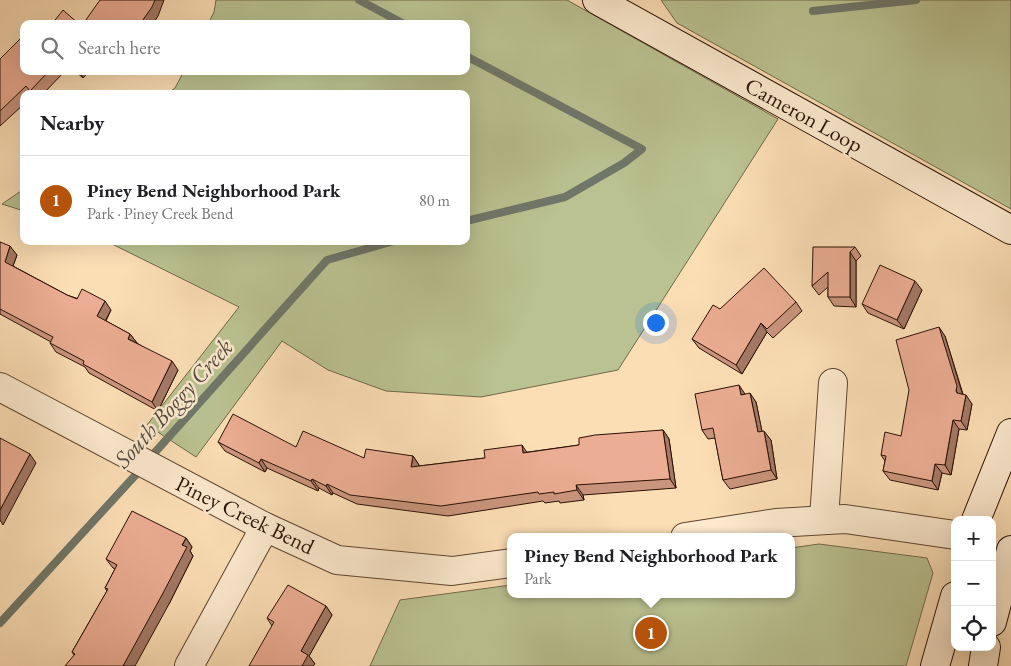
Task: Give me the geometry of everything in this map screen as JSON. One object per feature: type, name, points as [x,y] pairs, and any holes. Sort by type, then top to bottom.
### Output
[{"type":"street","name":"Cameron Loop","points":[[597,0],[624,7],[1011,230]]},
{"type":"street","points":[[824,519],[832,384]]},
{"type":"street","name":"Piney Creek Bend","points":[[0,387],[265,527],[337,560],[452,571],[507,564]]},
{"type":"street","points":[[978,516],[1011,433]]},
{"type":"street","points":[[711,533],[776,523],[845,519],[951,534]]},
{"type":"street","points":[[189,666],[265,527]]},
{"type":"street","points":[[996,607],[1011,550]]},
{"type":"street","points":[[935,666],[952,606]]},
{"type":"street","points":[[983,666],[985,651]]},
{"type":"green space","points":[[216,0],[567,0],[778,119],[618,370],[481,397],[386,391],[328,370],[282,341],[196,457],[147,425],[239,307],[114,245],[470,245],[470,90],[172,90],[182,75],[470,75],[470,20],[210,20],[214,12]]},
{"type":"green space","points":[[661,0],[1011,0],[1011,209],[677,23]]},
{"type":"green space","points":[[20,192],[20,210],[2,204]]},
{"type":"green space","points":[[819,544],[927,558],[933,573],[906,666],[370,666],[400,600],[507,586],[507,598],[795,598],[795,547]]},
{"type":"building","points":[[100,0],[155,0],[143,20],[86,20]]},
{"type":"building","points":[[63,10],[74,20],[55,20]]},
{"type":"building","points":[[20,39],[20,75],[45,75],[31,90],[26,86],[20,90],[0,111],[0,59]]},
{"type":"building","points":[[0,242],[10,246],[5,262],[77,299],[82,289],[105,301],[97,316],[130,334],[128,339],[172,361],[152,402],[83,364],[84,361],[50,343],[53,337],[0,309]]},
{"type":"building","points":[[813,247],[855,247],[850,252],[850,297],[828,297],[828,272],[812,286]]},
{"type":"building","points":[[880,265],[915,281],[897,320],[862,304]]},
{"type":"building","points":[[764,268],[796,302],[767,329],[761,323],[736,365],[692,339],[713,305],[720,309]]},
{"type":"building","points":[[939,327],[957,386],[956,391],[966,395],[961,421],[953,420],[945,465],[935,464],[932,481],[883,471],[886,456],[881,455],[885,432],[901,436],[909,390],[896,340]]},
{"type":"building","points":[[739,385],[741,395],[750,393],[758,432],[764,431],[771,470],[723,480],[713,428],[702,430],[695,394]]},
{"type":"building","points":[[233,414],[296,447],[303,431],[364,458],[366,449],[413,456],[411,467],[485,458],[484,450],[522,445],[523,453],[579,445],[579,438],[595,435],[663,430],[670,479],[576,485],[577,490],[554,494],[554,492],[539,494],[538,492],[441,506],[350,495],[327,484],[326,486],[312,479],[311,481],[261,459],[259,463],[218,442]]},
{"type":"building","points":[[0,438],[30,454],[0,510]]},
{"type":"building","points":[[132,511],[186,538],[182,545],[187,547],[123,666],[65,666],[75,654],[72,652],[108,589],[105,588],[117,565],[106,559]]},
{"type":"building","points":[[288,585],[326,606],[301,651],[308,655],[302,666],[249,666],[274,622],[267,618]]},
{"type":"waterway","points":[[359,0],[396,20]]},
{"type":"waterway","name":"South Boggy Creek","points":[[813,11],[916,0]]},
{"type":"waterway","name":"South Boggy Creek","points":[[470,58],[642,149],[624,163],[565,197],[470,220]]},
{"type":"waterway","name":"South Boggy Creek","points":[[149,459],[327,260],[380,245]]},
{"type":"waterway","name":"South Boggy Creek","points":[[0,623],[142,468]]},
{"type":"place","name":"Piney Bend Neighborhood Park","points":[[651,633]]}]
